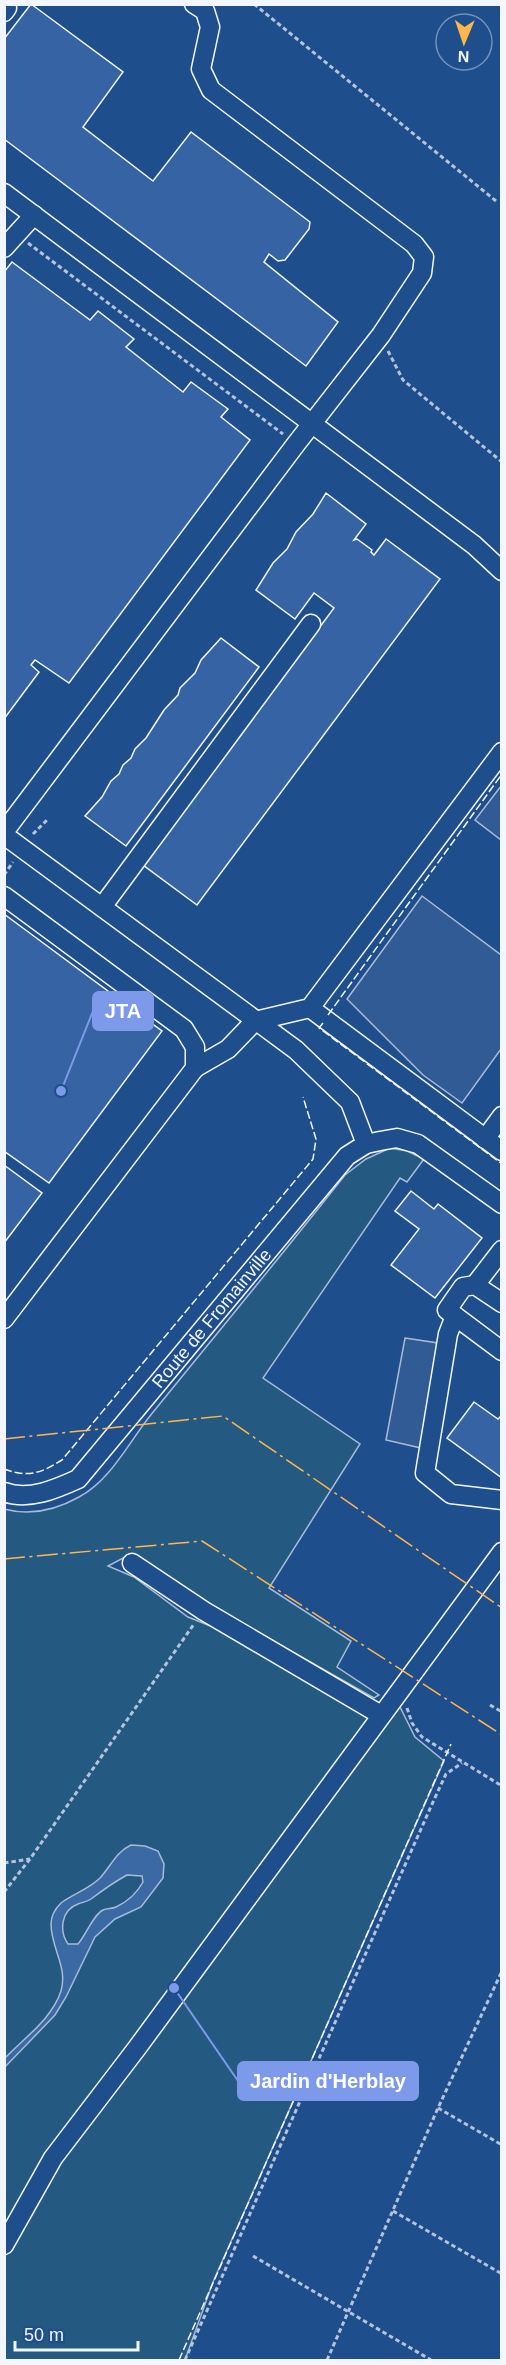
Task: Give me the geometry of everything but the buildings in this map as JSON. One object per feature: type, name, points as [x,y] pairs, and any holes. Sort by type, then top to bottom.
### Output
[{"type":"street","points":[[194,4],[205,11],[210,27],[201,69],[211,90],[414,244],[424,257],[422,273],[381,335],[311,424],[4,834],[296,1050],[350,1102],[366,1144]]},
{"type":"street","points":[[4,193],[474,545],[501,571]]},
{"type":"street","points":[[10,241],[34,215]]},
{"type":"street","points":[[102,907],[311,624]]},
{"type":"street","points":[[4,1319],[195,1068],[228,1049],[255,1021],[310,1008],[501,753]]},
{"type":"street","points":[[4,896],[184,1029],[195,1047],[195,1068]]},
{"type":"street","points":[[310,1008],[501,1151]]},
{"type":"street","points":[[485,1139],[501,1116]]},
{"type":"street","name":"Route de Fromainville","points":[[4,1492],[10,1494],[46,1493],[78,1479],[347,1156],[366,1144],[397,1138],[418,1144],[501,1204]]},
{"type":"street","points":[[501,1250],[476,1285],[463,1287],[447,1310],[501,1351]]},
{"type":"street","points":[[476,1285],[501,1304]]},
{"type":"street","points":[[455,1316],[448,1334],[425,1473],[451,1494],[501,1500]]},
{"type":"street","points":[[4,2245],[53,2158],[137,2048],[501,1552]]},
{"type":"street","points":[[132,1563],[204,1611],[381,1715]]},
{"type":"path","points":[[254,4],[496,201]]},
{"type":"path","points":[[10,241],[78,279],[296,444]]},
{"type":"path","points":[[381,335],[391,360],[403,380],[501,462]]},
{"type":"path","points":[[4,1893],[204,1611]]},
{"type":"path","points":[[400,1688],[416,1731],[462,1763],[501,1786]]},
{"type":"path","points":[[490,1705],[501,1712]]},
{"type":"path","points":[[185,2361],[433,1802],[447,1774],[462,1763]]},
{"type":"path","points":[[4,1863],[30,1859]]},
{"type":"path","points":[[327,2361],[501,1971]]},
{"type":"path","points":[[438,2108],[501,2145]]},
{"type":"path","points":[[393,2211],[501,2274]]},
{"type":"path","points":[[253,2256],[431,2361]]},
{"type":"shaded area","points":[[501,786],[501,840],[475,820]]},
{"type":"shaded area","points":[[422,896],[501,955],[501,1049],[462,1103],[423,1075],[347,999]]},
{"type":"shaded area","points":[[390,1148],[407,1151],[424,1159],[407,1182],[400,1178],[263,1378],[360,1444],[269,1588],[351,1641],[337,1667],[379,1695],[374,1698],[220,1611],[139,1559],[125,1557],[108,1566],[134,1577],[188,1617],[218,1629],[352,1706],[398,1703],[415,1737],[444,1761],[213,2282],[185,2360],[5,2360],[4,1509],[33,1512],[52,1508],[79,1497],[100,1481],[345,1175],[366,1159]]},
{"type":"shaded area","points":[[405,1338],[438,1343],[421,1448],[386,1440]]},
{"type":"shaded area","points":[[131,1845],[145,1846],[158,1851],[164,1864],[163,1878],[141,1907],[115,1919],[95,1937],[55,2015],[5,2067],[5,2058],[37,2028],[57,2001],[61,1991],[63,1982],[61,1966],[52,1933],[51,1921],[54,1912],[61,1903],[100,1878]],"holes":[[[127,1875],[142,1876],[143,1882],[132,1896],[116,1907],[99,1913],[78,1944],[68,1944],[63,1933],[63,1921],[72,1907],[89,1900]]]},
{"type":"fence","points":[[328,1015],[502,774]]},
{"type":"fence","points":[[323,1023],[319,1028],[502,1164]]},
{"type":"fence","points":[[4,1469],[28,1474],[48,1468],[62,1460],[313,1159],[316,1139],[303,1097]]},
{"type":"fence","points":[[179,2360],[451,1744]]},
{"type":"power","points":[[4,1439],[223,1416],[502,1608]]},
{"type":"power","points":[[4,1559],[202,1541],[502,1735]]},
{"type":"place","name":"JTA","points":[[61,1091]]},
{"type":"place","name":"Jardin d'Herblay","points":[[174,1988]]}]
